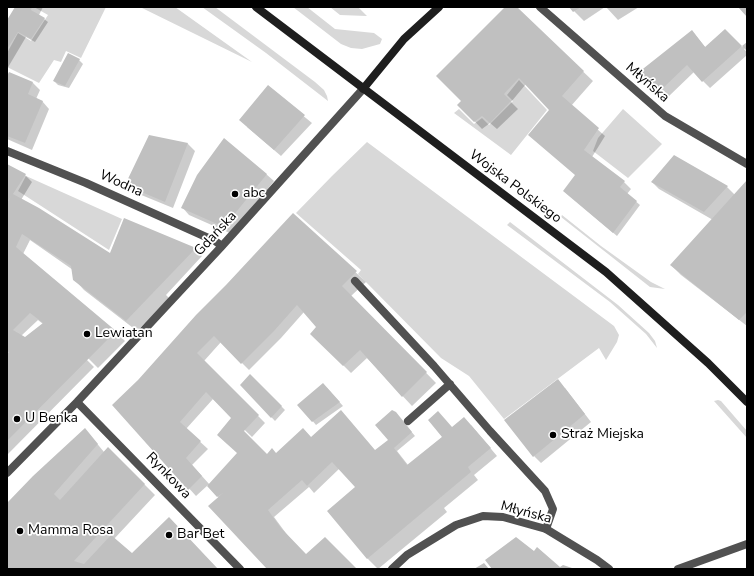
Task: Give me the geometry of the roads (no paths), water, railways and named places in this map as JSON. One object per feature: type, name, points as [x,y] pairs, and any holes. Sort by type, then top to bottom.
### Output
[{"type":"main road","name":"Wojska Polskiego","points":[[256,7],[606,272],[708,363],[747,402]]},
{"type":"main road","name":"Gdańska","points":[[363,89],[404,39],[438,7]]},
{"type":"street","name":"Młyńska","points":[[540,7],[665,116],[747,164]]},
{"type":"street","name":"Gdańska","points":[[7,473],[77,402],[222,246],[363,89]]},
{"type":"street","name":"Wodna","points":[[7,151],[86,183],[215,241],[222,246]]},
{"type":"street","points":[[356,281],[545,491],[553,509],[546,529]]},
{"type":"street","points":[[408,421],[450,384]]},
{"type":"street","name":"Rynkowa","points":[[77,402],[240,569]]},
{"type":"street","name":"Młyńska","points":[[392,569],[407,555],[456,525],[483,516],[503,517],[546,529],[609,569]]},
{"type":"street","points":[[678,569],[747,544]]},
{"type":"place","name":"abc","points":[[235,194]]},
{"type":"place","name":"Lewiatan","points":[[87,334]]},
{"type":"place","name":"U Benka","points":[[17,419]]},
{"type":"place","name":"Straż Miejska","points":[[553,435]]},
{"type":"place","name":"Mamma Rosa","points":[[20,531]]},
{"type":"place","name":"Bar Bet","points":[[169,535]]}]
